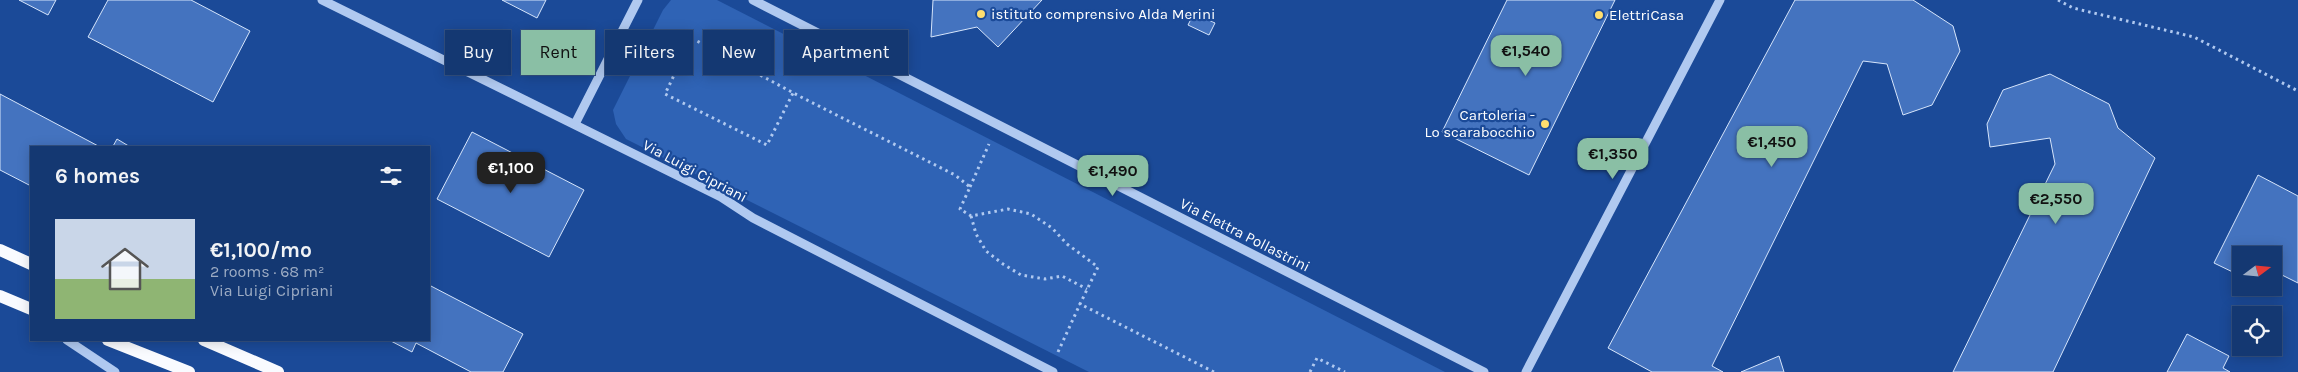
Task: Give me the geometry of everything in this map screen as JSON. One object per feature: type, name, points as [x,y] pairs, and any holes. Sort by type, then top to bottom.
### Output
[{"type":"main road","points":[[0,250],[30,264]]},
{"type":"main road","points":[[2,298],[30,309]]},
{"type":"main road","points":[[111,341],[189,372]]},
{"type":"main road","points":[[206,341],[278,372]]},
{"type":"street","name":"Via Luigi Cipriani","points":[[322,0],[721,197],[753,218],[1053,372]]},
{"type":"street","points":[[575,124],[638,0]]},
{"type":"street","name":"Via Elettra Pollastrini","points":[[753,0],[1484,372]]},
{"type":"street","points":[[1526,372],[1720,0]]},
{"type":"street","points":[[2,298],[30,315]]},
{"type":"street","points":[[68,341],[115,372]]},
{"type":"path","points":[[2058,0],[2073,8],[2194,37],[2298,91]]},
{"type":"path","points":[[693,42],[697,41],[955,175],[970,187]]},
{"type":"path","points":[[674,75],[665,94],[767,145],[793,92]]},
{"type":"path","points":[[991,140],[960,209],[971,216],[976,234],[986,251],[1021,275],[1045,280],[1062,276],[1087,289]]},
{"type":"path","points":[[971,216],[1008,209],[1031,214],[1052,228],[1067,244],[1098,267],[1057,356]]},
{"type":"path","points":[[1080,304],[1214,372]]},
{"type":"path","points":[[1310,372],[1317,358],[1345,372]]},
{"type":"shaded area","points":[[671,0],[717,0],[784,34],[784,75],[864,75],[1445,372],[1089,372],[626,139],[616,124],[613,110],[630,75],[693,75],[693,30],[653,30],[663,10]]},
{"type":"building","points":[[19,0],[56,0],[48,15]]},
{"type":"building","points":[[108,0],[191,0],[250,31],[213,102],[88,37]]},
{"type":"building","points":[[502,0],[546,0],[537,18]]},
{"type":"building","name":"istituto comprensivo Alda Merini","points":[[933,0],[1042,0],[998,47],[977,27],[931,37]]},
{"type":"building","points":[[1507,0],[1615,0],[1529,175],[1442,132]]},
{"type":"building","points":[[1795,0],[1913,0],[1953,26],[1960,51],[1932,105],[1903,115],[1887,64],[1863,61],[1712,366],[1723,372],[1652,372],[1608,348]]},
{"type":"building","points":[[1194,13],[1215,23],[1209,35],[1188,25]]},
{"type":"building","points":[[2050,74],[2109,104],[2118,128],[2155,158],[2053,372],[1953,372],[2055,164],[2050,138],[1990,147],[1987,124],[2003,90]]},
{"type":"building","points":[[0,94],[98,146],[30,146],[30,185],[0,170]]},
{"type":"building","points":[[472,132],[584,190],[549,257],[437,199]]},
{"type":"building","points":[[117,139],[129,146],[113,146]]},
{"type":"building","points":[[2258,175],[2298,196],[2298,283],[2282,275],[2282,246],[2232,246],[2232,272],[2214,263]]},
{"type":"building","points":[[430,286],[523,334],[503,372],[471,372],[416,343],[412,352],[391,341],[430,341]]},
{"type":"building","points":[[2187,334],[2229,356],[2223,368],[2230,372],[2167,372]]},
{"type":"building","points":[[1779,356],[1784,372],[1741,372]]},
{"type":"place","name":"istituto comprensivo Alda Merini","points":[[981,14]]},
{"type":"place","name":"ElettriCasa","points":[[1599,15]]},
{"type":"place","name":"Cartoleria - Lo scarabocchio","points":[[1545,124]]}]
